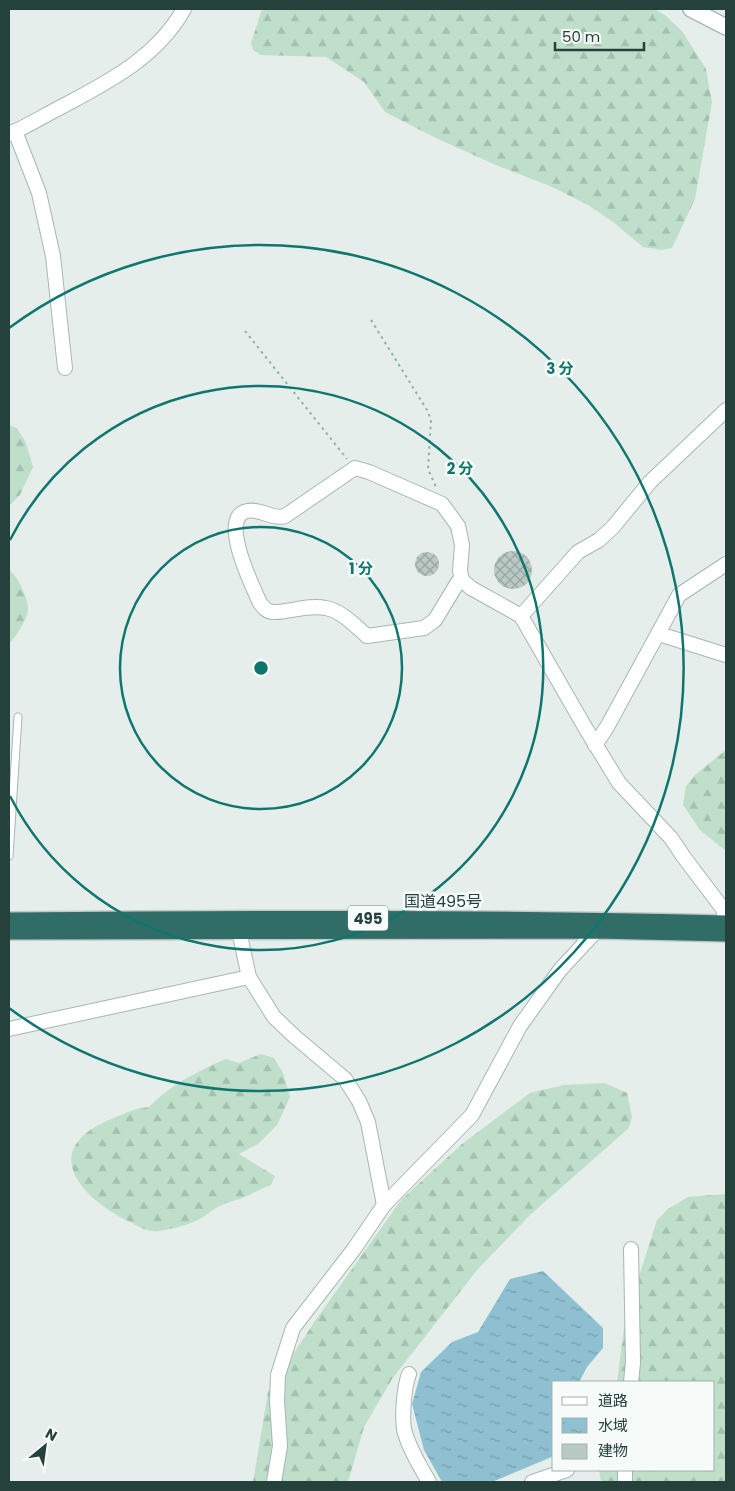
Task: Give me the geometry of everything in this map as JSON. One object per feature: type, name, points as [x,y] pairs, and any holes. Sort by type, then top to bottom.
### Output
[{"type":"highway","name":"国道495号","points":[[9,920],[534,918],[726,922]]},
{"type":"highway","name":"国道495号","points":[[9,932],[596,931],[726,934]]},
{"type":"street","points":[[65,368],[53,256],[39,193],[12,133],[111,80],[144,57],[166,36],[184,9]]},
{"type":"street","points":[[691,9],[726,27]]},
{"type":"street","points":[[521,616],[578,552],[599,540],[613,527],[650,482],[726,410]]},
{"type":"street","points":[[462,580],[458,582],[435,620],[424,628],[367,636],[336,611],[325,608],[300,608],[271,612],[264,609],[260,603],[237,546],[236,524],[238,516],[245,511],[251,510],[280,518],[285,516],[355,468],[369,472],[442,504],[458,526],[462,545],[460,571],[462,580],[471,588],[521,616],[619,783],[671,838],[723,909],[726,922]]},
{"type":"street","points":[[595,745],[659,634],[679,594],[726,564]]},
{"type":"street","points":[[659,634],[726,655]]},
{"type":"street","points":[[239,931],[249,977],[274,1017],[345,1079],[360,1101],[368,1122],[384,1205]]},
{"type":"street","points":[[274,1482],[280,1446],[277,1401],[278,1375],[293,1328],[354,1249],[384,1205],[472,1115],[520,1026],[560,970],[596,931]]},
{"type":"street","points":[[9,1029],[249,977]]},
{"type":"street","points":[[631,1249],[633,1363],[631,1381]]},
{"type":"street","points":[[409,1374],[405,1385],[404,1428],[414,1455],[429,1482]]},
{"type":"street","points":[[532,1482],[565,1471]]},
{"type":"lane","points":[[9,856],[18,717]]},
{"type":"path","points":[[371,320],[431,420],[428,469],[442,504]]},
{"type":"path","points":[[245,331],[355,468]]},
{"type":"green space","points":[[262,9],[655,9],[666,16],[682,31],[706,69],[712,102],[695,199],[672,248],[662,250],[643,247],[613,222],[588,205],[550,186],[498,166],[436,138],[385,112],[364,82],[326,57],[261,55],[253,50],[251,43]]},
{"type":"green space","points":[[9,425],[17,428],[26,443],[33,467],[20,495],[9,506]]},
{"type":"green space","points":[[9,570],[22,587],[28,609],[24,622],[9,644]]},
{"type":"green space","points":[[726,750],[726,851],[700,830],[683,805],[686,786],[696,774]]},
{"type":"green space","points":[[261,1054],[274,1058],[283,1073],[290,1097],[277,1125],[258,1144],[239,1154],[275,1176],[271,1185],[224,1204],[192,1223],[154,1231],[136,1226],[107,1209],[92,1197],[81,1184],[73,1171],[71,1157],[76,1144],[88,1132],[128,1112],[149,1107],[175,1085],[226,1059],[239,1063]]},
{"type":"green space","points":[[605,1083],[627,1093],[632,1117],[629,1128],[531,1214],[477,1270],[392,1379],[364,1427],[348,1482],[253,1482],[268,1392],[315,1321],[401,1200],[462,1144],[530,1093],[564,1085]]},
{"type":"green space","points":[[726,1194],[726,1482],[601,1482],[599,1471],[715,1471],[715,1381],[617,1381],[625,1320],[657,1220],[668,1209],[688,1197]]},
{"type":"water","points":[[543,1271],[603,1328],[603,1348],[587,1367],[580,1381],[552,1381],[552,1457],[492,1482],[442,1482],[424,1450],[412,1404],[421,1372],[452,1342],[478,1332],[510,1279]]},
{"type":"building","points":[[513,551],[526,557],[532,570],[526,583],[513,589],[500,583],[494,570],[500,557]]},
{"type":"building","points":[[422,552],[432,552],[439,559],[439,569],[432,576],[422,576],[415,569],[415,559]]}]
